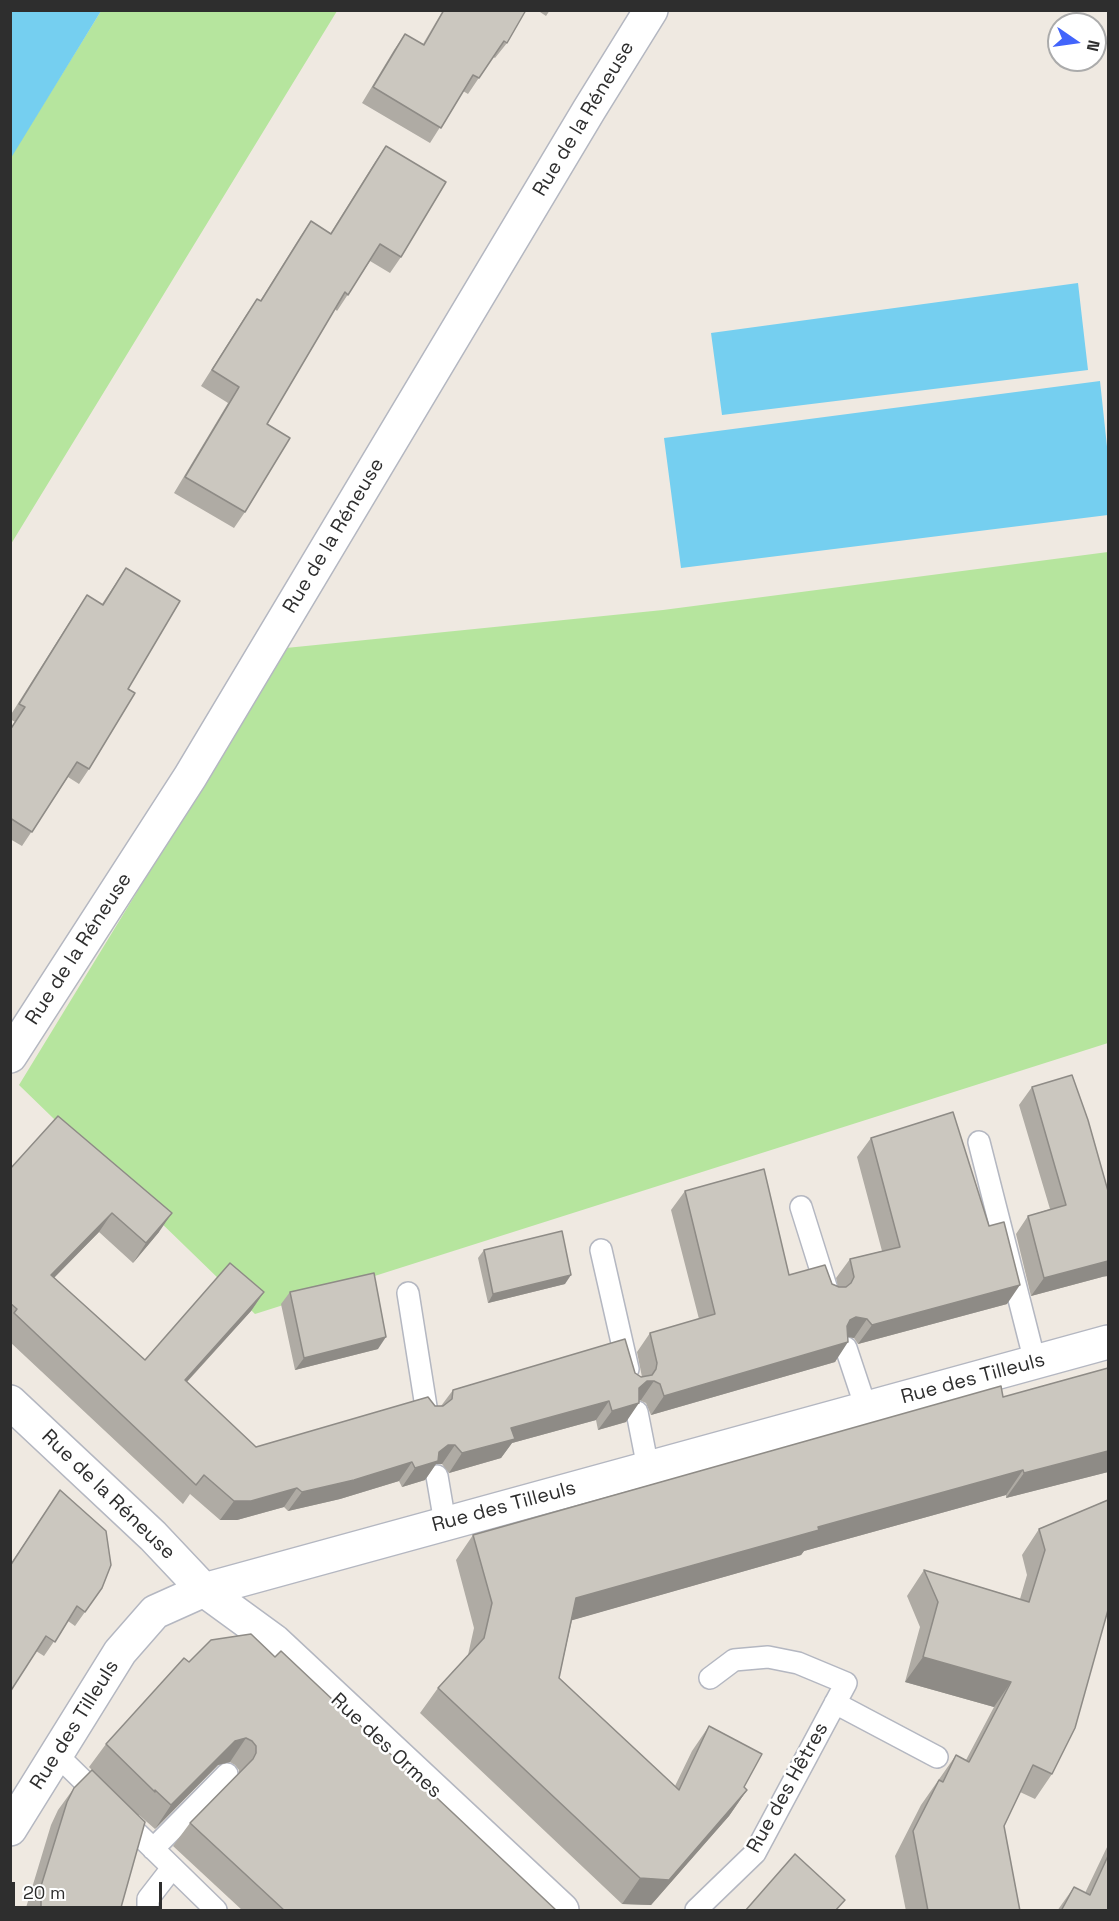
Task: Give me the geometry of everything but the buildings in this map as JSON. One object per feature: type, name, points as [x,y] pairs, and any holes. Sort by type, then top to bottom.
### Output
[{"type":"street","name":"Rue de la Réneuse","points":[[10,1056],[190,777],[651,10]]},
{"type":"street","name":"Rue des Tilleuls","points":[[10,1829],[120,1652],[155,1612],[204,1590],[1108,1342]]},
{"type":"street","name":"Rue de la Réneuse","points":[[10,1402],[153,1536],[204,1590]]},
{"type":"street","name":"Rue des Ormes","points":[[204,1590],[274,1641],[562,1911]]},
{"type":"lane","points":[[980,1142],[1035,1362]]},
{"type":"lane","points":[[801,1208],[828,1294]]},
{"type":"lane","points":[[601,1250],[631,1384]]},
{"type":"lane","points":[[408,1293],[427,1413]]},
{"type":"lane","points":[[846,1348],[866,1408]]},
{"type":"lane","points":[[637,1412],[648,1468]]},
{"type":"lane","points":[[437,1476],[445,1523]]},
{"type":"lane","name":"Rue des Hêtres","points":[[696,1911],[754,1853],[846,1683],[798,1663],[768,1657],[734,1660],[710,1678]]},
{"type":"lane","points":[[835,1703],[937,1757]]},
{"type":"lane","points":[[57,1755],[216,1911]]},
{"type":"lane","points":[[153,1849],[227,1774]]},
{"type":"lane","points":[[148,1911],[148,1899],[172,1868]]},
{"type":"green space","points":[[101,11],[337,11],[11,544],[10,158]]},
{"type":"green space","points":[[1108,552],[1108,1043],[255,1314],[19,1085],[286,648],[663,610]]},
{"type":"water","points":[[10,11],[101,11],[11,158]]},
{"type":"water","points":[[1078,283],[1088,370],[722,415],[711,333]]},
{"type":"water","points":[[1100,381],[1108,456],[1108,515],[681,568],[664,438]]}]
